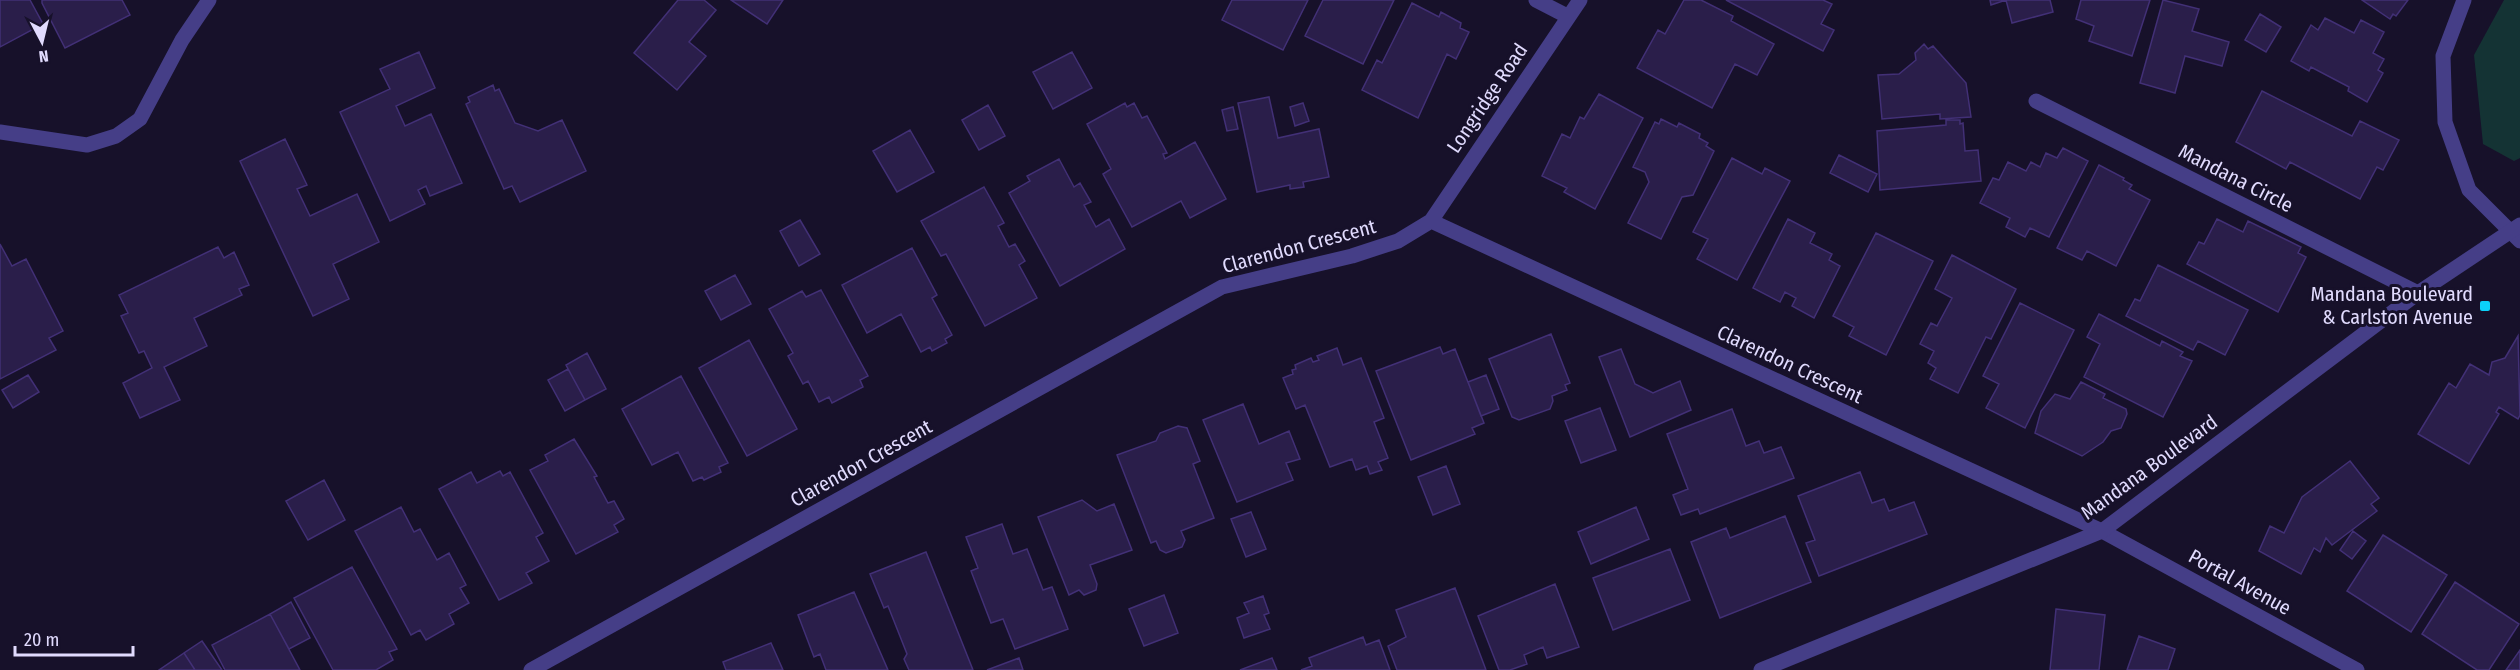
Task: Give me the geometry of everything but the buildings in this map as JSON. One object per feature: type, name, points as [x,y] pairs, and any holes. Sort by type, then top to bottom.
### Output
[{"type":"street","points":[[0,132],[87,145],[117,136],[140,119],[182,40],[209,0]]},
{"type":"street","points":[[1536,0],[1567,16]]},
{"type":"street","name":"Longridge Road","points":[[1431,221],[1567,16],[1580,0]]},
{"type":"street","points":[[2464,0],[2443,56],[2445,122],[2469,190],[2516,232]]},
{"type":"street","name":"Mandana Circle","points":[[2036,101],[2418,293]]},
{"type":"street","name":"Clarendon Crescent","points":[[531,670],[1222,287],[1352,256],[1398,241],[1431,221],[2102,531]]},
{"type":"street","name":"Mandana Boulevard","points":[[1761,670],[2102,531],[2418,293],[2516,232]]},
{"type":"street","name":"Portal Avenue","points":[[2102,531],[2357,670]]},
{"type":"green space","points":[[2504,0],[2520,0],[2520,158],[2514,161],[2483,144],[2474,55]]},
{"type":"place","name":"Mandana Boulevard & Carlston Avenue","points":[[2485,306]]}]
